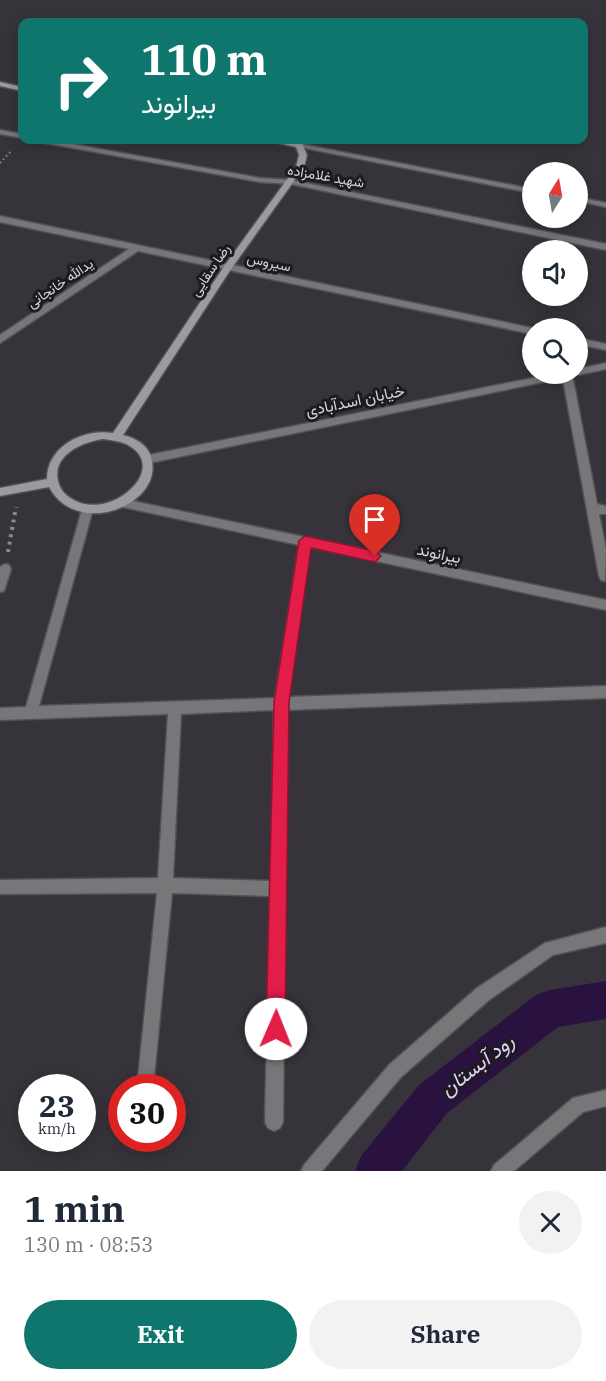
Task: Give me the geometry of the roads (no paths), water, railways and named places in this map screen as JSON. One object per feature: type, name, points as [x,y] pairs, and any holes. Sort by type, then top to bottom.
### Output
[{"type":"main road","points":[[0,84],[18,87]]},
{"type":"main road","points":[[293,144],[299,145]]},
{"type":"main road","name":"رضا سقایی","points":[[117,435],[228,267],[291,182],[302,161],[303,155],[299,145]]},
{"type":"main road","points":[[117,435],[137,444],[149,459],[149,475],[140,490],[123,502],[105,508],[87,509],[74,506],[63,500],[56,492],[52,482],[52,471],[65,450],[89,437],[117,435]]},
{"type":"main road","points":[[0,492],[52,482]]},
{"type":"street","points":[[0,132],[18,135]]},
{"type":"street","name":"شهید غلامزاده","points":[[62,144],[260,180],[291,182],[606,247]]},
{"type":"street","points":[[299,145],[522,189]]},
{"type":"street","points":[[588,202],[606,205]]},
{"type":"street","name":"سیروس","points":[[0,219],[522,330]]},
{"type":"street","name":"یدالله خانجانی","points":[[0,340],[136,248]]},
{"type":"street","points":[[588,343],[606,347]]},
{"type":"street","points":[[588,370],[606,366]]},
{"type":"street","name":"خیابان اسدآبادی","points":[[149,459],[522,383]]},
{"type":"street","points":[[570,384],[605,576]]},
{"type":"street","name":"بیرانوند","points":[[123,502],[606,605]]},
{"type":"street","points":[[591,508],[606,510]]},
{"type":"street","points":[[31,713],[87,509]]},
{"type":"street","points":[[274,1122],[281,702],[305,541]]},
{"type":"street","points":[[0,587],[5,569]]},
{"type":"street","points":[[0,714],[606,692]]},
{"type":"street","points":[[146,1074],[165,885],[175,708]]},
{"type":"street","points":[[0,887],[165,885],[278,889]]},
{"type":"street","points":[[310,1171],[395,1071],[483,994],[550,948],[606,935]]},
{"type":"street","points":[[500,1171],[579,1104],[606,1098]]},
{"type":"waterway","name":"رود آبستان","points":[[376,1171],[433,1099],[550,1009],[606,1000]]}]
